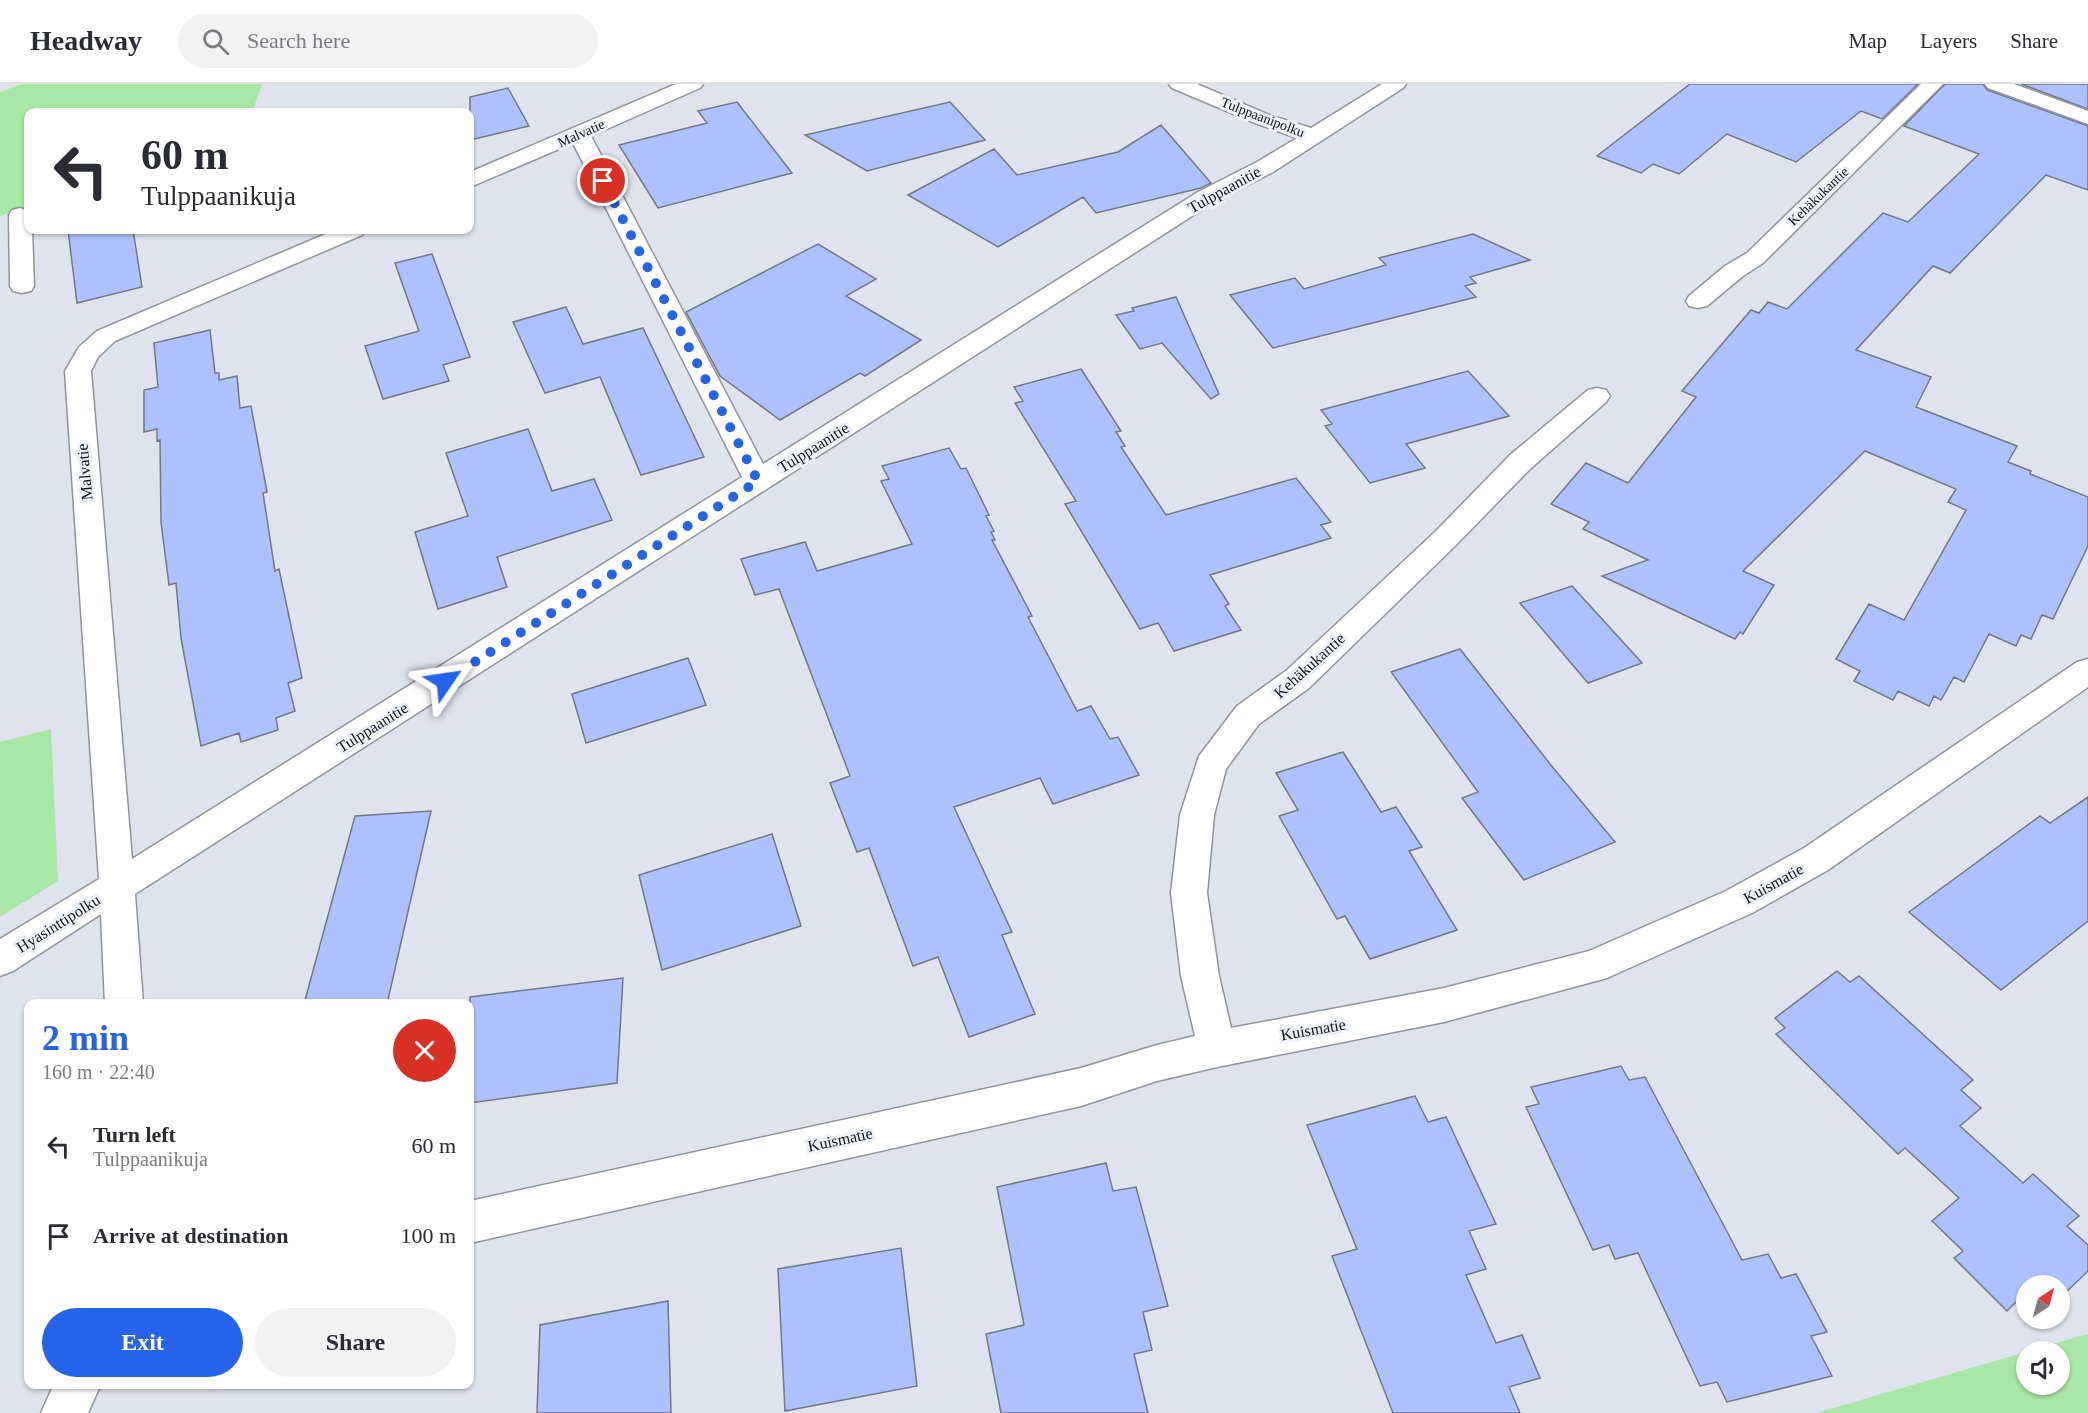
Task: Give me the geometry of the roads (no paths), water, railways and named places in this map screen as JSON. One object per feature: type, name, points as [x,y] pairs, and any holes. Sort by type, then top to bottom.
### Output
[{"type":"street","name":"Malvatie","points":[[474,178],[693,84]]},
{"type":"street","name":"Tulppaanipolku","points":[[1179,84],[1262,119],[1313,136]]},
{"type":"street","name":"Tulppaanitie","points":[[117,887],[173,854],[1206,197],[1266,166],[1396,84]]},
{"type":"street","name":"Kehäkukantie","points":[[1698,300],[1734,271],[1755,258],[1933,84]]},
{"type":"street","points":[[1995,84],[2088,118]]},
{"type":"street","points":[[579,134],[758,481]]},
{"type":"street","points":[[20,215],[22,286]]},
{"type":"street","name":"Malvatie","points":[[117,887],[78,371],[88,353],[106,336],[345,234]]},
{"type":"street","name":"Kehäkukantie","points":[[1217,1049],[1200,976],[1189,893],[1197,815],[1210,765],[1248,716],[1298,679],[1446,538],[1520,462],[1597,396]]},
{"type":"street","name":"Kuismatie","points":[[474,1221],[1081,1087],[1217,1049],[1444,1005],[1594,966],[1739,902],[1816,859],[2088,671]]},
{"type":"street","points":[[117,887],[124,999]]},
{"type":"street","name":"Hyasinttipolku","points":[[0,959],[79,908],[117,887]]},
{"type":"street","points":[[64,1413],[76,1389]]}]
